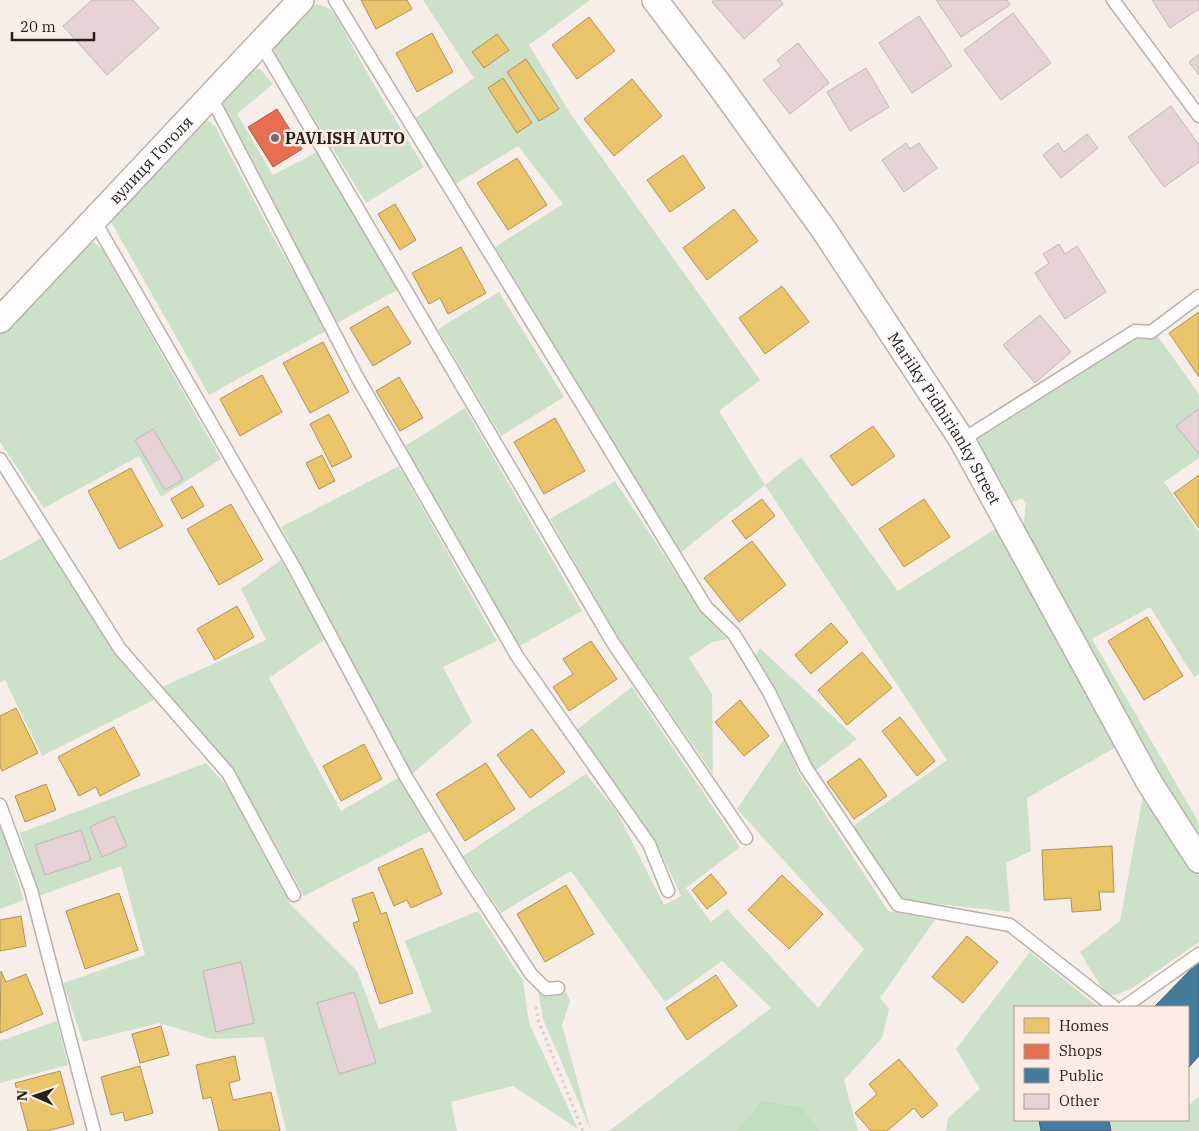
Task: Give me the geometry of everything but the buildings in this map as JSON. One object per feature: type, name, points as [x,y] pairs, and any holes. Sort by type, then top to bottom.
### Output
[{"type":"street","name":"вулиця Гоголя","points":[[0,320],[301,0]]},
{"type":"street","name":"Mariiky Pidhirianky Street","points":[[654,0],[718,83],[824,230],[962,440],[1149,782],[1199,860]]},
{"type":"lane","points":[[335,0],[706,607],[734,634],[770,692],[806,768],[898,905],[1010,925],[1113,1006]]},
{"type":"lane","points":[[1113,0],[1199,116]]},
{"type":"lane","points":[[261,44],[613,643],[746,838]]},
{"type":"lane","points":[[210,95],[356,375],[518,656],[648,844],[668,891]]},
{"type":"lane","points":[[94,220],[294,567],[406,777],[464,872],[531,974],[546,989],[558,988]]},
{"type":"lane","points":[[962,440],[1135,331],[1151,332],[1199,296]]},
{"type":"lane","points":[[0,459],[120,649],[228,773],[294,895]]},
{"type":"lane","points":[[0,805],[31,890],[94,1131]]},
{"type":"lane","points":[[1125,1006],[1199,954]]},
{"type":"path","points":[[531,974],[538,1020],[583,1131]]},
{"type":"green space","points":[[423,0],[590,0],[529,45],[570,113],[760,380],[719,411],[765,485],[680,553],[495,247],[563,204],[518,146],[456,184],[415,118],[474,78]]},
{"type":"green space","points":[[317,4],[330,9],[336,16],[370,78],[424,167],[366,203],[275,52],[277,42],[286,29]]},
{"type":"green space","points":[[253,68],[260,69],[273,84],[237,114],[273,175],[317,152],[399,289],[337,323],[223,104],[223,95]]},
{"type":"green space","points":[[204,118],[215,126],[275,240],[327,330],[209,395],[111,222],[117,213]]},
{"type":"green space","points":[[88,242],[95,243],[102,249],[221,459],[161,497],[139,456],[44,508],[0,442],[0,334],[81,245]]},
{"type":"green space","points":[[499,292],[564,397],[501,436],[438,329]]},
{"type":"green space","points":[[1156,334],[1199,394],[1199,458],[1164,482],[1199,532],[1199,674],[1194,677],[1150,607],[1092,639],[1198,821],[1199,839],[1159,775],[1023,528],[1026,504],[1022,498],[1009,504],[973,442],[1136,338],[1143,339]]},
{"type":"green space","points":[[465,408],[582,611],[518,647],[405,446]]},
{"type":"green space","points":[[801,457],[898,591],[995,529],[1118,746],[1027,798],[1031,851],[1006,863],[1010,912],[903,900],[853,826],[947,760],[765,485]]},
{"type":"green space","points":[[399,466],[497,641],[443,667],[472,722],[411,775],[281,527]]},
{"type":"green space","points":[[615,481],[703,614],[727,639],[712,642],[689,658],[712,694],[713,774],[617,636],[550,519]]},
{"type":"green space","points":[[41,538],[116,656],[154,700],[42,756],[5,680],[0,683],[0,561]]},
{"type":"green space","points":[[281,560],[325,639],[269,678],[341,811],[398,778],[430,831],[304,896],[238,777],[162,687],[266,640],[241,589]]},
{"type":"green space","points":[[760,648],[857,739],[815,771],[777,691],[753,657]]},
{"type":"green space","points":[[632,687],[740,847],[686,888],[711,922],[727,909],[818,1008],[864,949],[737,809],[785,738],[798,772],[888,911],[935,920],[880,998],[889,1009],[882,1038],[844,1080],[858,1131],[609,1131],[771,1008],[722,961],[665,1002],[571,871],[501,913],[463,856],[586,774],[617,812],[664,905],[681,896],[655,840],[575,731]]},
{"type":"green space","points":[[206,763],[226,785],[290,904],[357,971],[379,1029],[432,1012],[405,941],[478,911],[523,981],[529,1023],[578,1129],[513,1086],[451,1102],[457,1131],[286,1131],[264,1037],[212,1039],[159,1023],[83,1042],[63,983],[145,955],[121,866],[39,896],[20,833]]},
{"type":"green space","points":[[1144,791],[1199,876],[1199,942],[1131,989],[1115,995],[1105,993],[1080,952],[1120,921]]},
{"type":"green space","points":[[0,825],[24,900],[0,909]]},
{"type":"green space","points":[[1030,952],[1097,1006],[1014,1006],[1014,1121],[1189,1121],[1189,1105],[1199,1096],[1199,1131],[946,1131],[948,1118],[980,1089],[956,1049]]},
{"type":"green space","points":[[538,989],[547,997],[566,992],[570,1001],[562,1025],[591,1131],[543,1019]]},
{"type":"green space","points":[[57,1021],[68,1065],[0,1083],[0,1041]]},
{"type":"green space","points":[[763,1101],[802,1108],[819,1131],[737,1131]]},
{"type":"place","name":"PAVLISH AUTO","points":[[275,138]]}]
